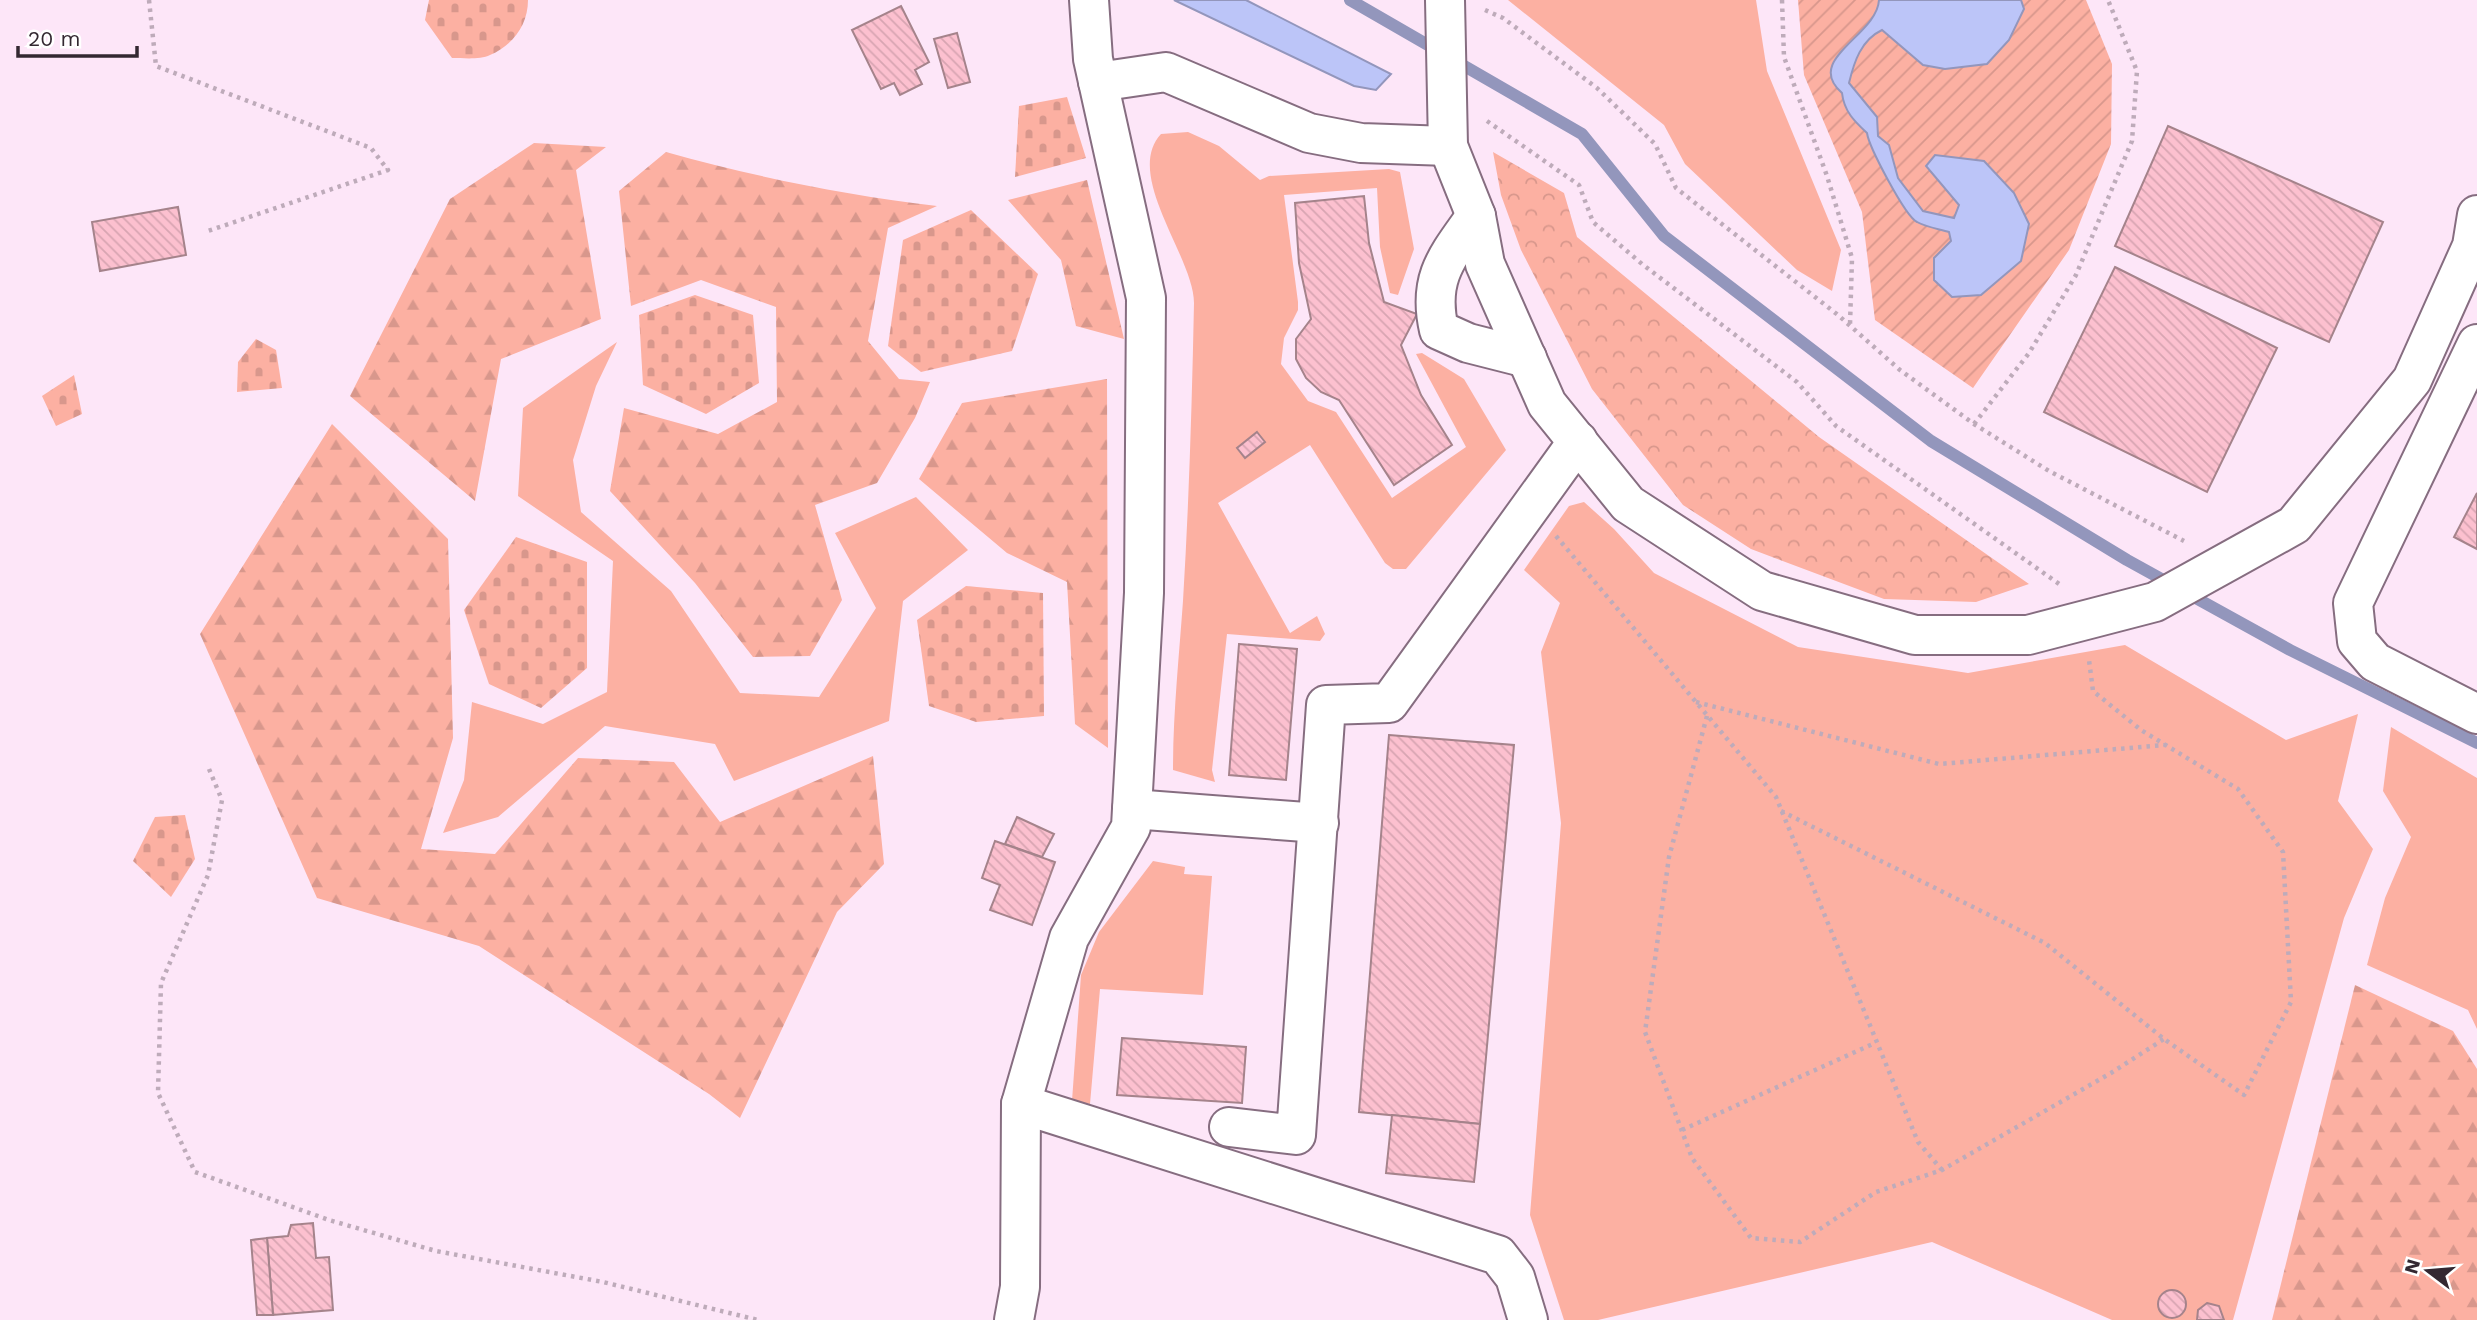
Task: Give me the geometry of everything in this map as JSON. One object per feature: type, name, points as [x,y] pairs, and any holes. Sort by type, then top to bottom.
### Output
[{"type":"street","points":[[1014,1320],[1020,1287],[1021,1104],[1069,938],[1131,827],[1144,593],[1146,298],[1093,59],[1089,0]]},
{"type":"street","points":[[1455,2],[1462,107],[1448,146],[1475,216],[1485,264],[1547,404],[1628,504],[1762,591],[1915,635],[2028,635],[2155,602],[2294,525],[2412,380],[2472,246],[2477,215]]},
{"type":"street","points":[[1098,82],[1166,72],[1309,133],[1360,143],[1448,146]]},
{"type":"street","points":[[1475,216],[1439,268],[1433,305],[1438,330],[1468,342],[1527,358]]},
{"type":"street","points":[[2477,344],[2353,603],[2357,641],[2375,662],[2477,714]]},
{"type":"street","points":[[1229,1127],[1296,1135],[1326,705],[1389,704],[1577,441]]},
{"type":"street","points":[[1132,809],[1319,822]]},
{"type":"street","points":[[1021,1104],[1498,1255],[1515,1277],[1528,1320]]},
{"type":"path","points":[[149,0],[156,65],[370,148],[388,170],[205,232]]},
{"type":"path","points":[[1782,0],[1784,57],[1827,176],[1852,258],[1850,326]]},
{"type":"path","points":[[1974,425],[2029,353],[2076,275],[2132,141],[2137,71],[2108,0]]},
{"type":"path","points":[[1455,2],[1503,18],[1597,88],[1654,144],[1676,188],[1850,326],[1900,370],[1974,425],[2215,568]]},
{"type":"path","points":[[1462,107],[1579,185],[1593,222],[1797,382],[1836,426],[2093,618],[2094,691],[2141,730],[2238,789],[2283,852],[2291,1002],[2244,1095],[2164,1039],[2045,943],[1781,811]]},
{"type":"path","points":[[1531,505],[1776,797],[1918,1142],[1942,1170]]},
{"type":"path","points":[[1695,702],[1939,764],[2166,745]]},
{"type":"path","points":[[1707,716],[1669,857],[1645,1032],[1692,1158],[1751,1238],[1800,1242],[1877,1192],[1942,1170],[2111,1073],[2164,1039]]},
{"type":"path","points":[[209,769],[222,800],[208,875],[160,983],[158,1093],[195,1172],[328,1220],[436,1251],[603,1282],[758,1320]]},
{"type":"path","points":[[1682,1130],[1875,1043]]},
{"type":"green space","points":[[429,0],[528,0],[522,26],[506,46],[481,58],[452,58],[425,20]]},
{"type":"green space","points":[[1508,0],[1756,0],[1767,71],[1841,250],[1832,291],[1797,270],[1685,164],[1664,125]]},
{"type":"green space","points":[[1798,0],[2086,0],[2112,64],[2111,144],[2069,250],[1973,388],[1875,320],[1862,212],[1804,75]]},
{"type":"green space","points":[[1067,97],[1086,158],[1015,177],[1019,106]]},
{"type":"green space","points":[[1188,132],[1219,146],[1260,180],[1269,176],[1389,169],[1400,172],[1414,249],[1398,295],[1390,293],[1380,247],[1377,188],[1284,195],[1298,310],[1284,338],[1281,364],[1308,401],[1336,412],[1392,498],[1466,447],[1416,354],[1422,353],[1464,379],[1506,450],[1406,569],[1393,569],[1385,563],[1310,445],[1218,503],[1290,633],[1317,616],[1325,634],[1320,641],[1227,634],[1212,770],[1215,782],[1173,770],[1187,527],[1194,303],[1184,263],[1163,217],[1150,171],[1152,151],[1161,134]]},
{"type":"green space","points":[[534,143],[606,147],[576,170],[601,319],[501,359],[475,501],[350,396],[450,199]]},
{"type":"green space","points":[[666,152],[800,184],[937,206],[888,228],[868,341],[899,379],[930,382],[915,418],[877,483],[815,505],[842,600],[810,656],[753,657],[695,583],[610,491],[624,408],[718,434],[777,402],[776,307],[701,280],[631,306],[619,191]]},
{"type":"green space","points":[[1493,152],[1564,193],[1577,237],[1819,437],[2029,584],[1976,602],[1884,599],[1751,549],[1683,505],[1592,389],[1521,250],[1501,195]]},
{"type":"green space","points":[[1087,180],[1124,339],[1076,326],[1061,260],[1008,200]]},
{"type":"green space","points":[[971,210],[1038,274],[1012,351],[921,372],[888,346],[903,240]]},
{"type":"green space","points":[[695,295],[753,315],[759,383],[706,414],[643,385],[639,315]]},
{"type":"green space","points":[[256,339],[276,350],[282,388],[237,392],[238,362]]},
{"type":"green space","points":[[617,342],[596,386],[573,460],[581,512],[671,591],[740,693],[819,697],[876,608],[835,533],[916,497],[968,550],[903,601],[889,721],[734,781],[715,744],[605,726],[498,817],[443,833],[464,780],[472,702],[543,724],[607,692],[613,561],[518,496],[523,408]]},
{"type":"green space","points":[[74,375],[82,414],[56,426],[42,396]]},
{"type":"green space","points":[[1107,379],[1108,748],[1075,724],[1067,582],[1007,553],[919,479],[962,403]]},
{"type":"green space","points":[[332,424],[448,539],[453,738],[421,849],[495,854],[578,758],[674,762],[720,822],[873,756],[884,864],[837,912],[740,1118],[709,1094],[479,946],[317,898],[200,634]]},
{"type":"green space","points":[[1584,502],[1614,529],[1654,573],[1798,647],[1968,673],[2125,645],[2286,740],[2358,714],[2338,801],[2373,849],[2344,918],[2233,1320],[2112,1320],[1932,1242],[1598,1320],[1564,1320],[1530,1215],[1561,823],[1541,652],[1560,603],[1524,570],[1569,506]]},
{"type":"green space","points":[[516,537],[587,562],[587,668],[541,708],[489,684],[464,610]]},
{"type":"green space","points":[[966,586],[1043,593],[1044,716],[976,722],[929,706],[917,620]]},
{"type":"green space","points":[[2391,727],[2477,778],[2477,1029],[2468,1010],[2367,965],[2385,898],[2411,837],[2383,791]]},
{"type":"green space","points":[[185,815],[195,859],[171,897],[133,861],[155,817]]},
{"type":"green space","points":[[1153,861],[1185,867],[1184,874],[1212,876],[1203,995],[1100,989],[1090,1104],[1072,1101],[1081,975],[1099,932]]},
{"type":"green space","points":[[2355,985],[2453,1031],[2477,1069],[2477,1320],[2272,1320]]},
{"type":"water","points":[[1174,0],[1246,0],[1391,74],[1376,90],[1354,86]]},
{"type":"water","points":[[1879,0],[2021,0],[2024,9],[2009,40],[1987,64],[1945,69],[1923,65],[1882,30],[1864,46],[1856,60],[1849,83],[1877,117],[1878,136],[1889,145],[1898,178],[1923,211],[1954,218],[1959,205],[1926,166],[1935,155],[1984,161],[2014,193],[2029,224],[2021,261],[1981,295],[1952,297],[1934,280],[1934,258],[1951,241],[1949,232],[1917,222],[1904,208],[1874,152],[1867,133],[1850,115],[1842,93],[1832,81],[1831,69],[1836,58],[1867,25]]},
{"type":"building","points":[[901,6],[929,62],[915,70],[922,84],[900,95],[894,83],[881,89],[852,30]]},
{"type":"building","points":[[957,33],[970,82],[948,88],[934,39]]},
{"type":"building","points":[[2168,126],[2383,222],[2329,342],[2115,246]]},
{"type":"building","points":[[1364,196],[1369,243],[1384,302],[1417,314],[1401,345],[1421,395],[1452,445],[1394,485],[1339,400],[1321,392],[1306,378],[1296,359],[1296,339],[1311,319],[1299,263],[1295,203]]},
{"type":"building","points":[[178,207],[186,255],[100,271],[92,222]]},
{"type":"building","points":[[2115,267],[2277,348],[2207,492],[2044,412]]},
{"type":"building","points":[[1257,432],[1265,442],[1245,458],[1237,448]]},
{"type":"building","points":[[2477,493],[2477,549],[2454,537]]},
{"type":"building","points":[[1239,644],[1297,649],[1286,780],[1229,775]]},
{"type":"building","points":[[1389,735],[1514,745],[1480,1124],[1359,1112]]},
{"type":"building","points":[[1017,817],[1054,834],[1042,857],[1005,844]]},
{"type":"building","points":[[995,841],[1055,862],[1032,925],[990,910],[1000,885],[982,878]]},
{"type":"building","points":[[1122,1038],[1246,1047],[1242,1103],[1117,1095]]},
{"type":"building","points":[[1392,1115],[1480,1124],[1474,1182],[1386,1173]]},
{"type":"building","points":[[313,1223],[316,1258],[329,1257],[333,1310],[273,1315],[267,1238],[288,1236],[291,1225]]},
{"type":"building","points":[[267,1238],[273,1315],[257,1315],[251,1240]]},
{"type":"building","points":[[2172,1290],[2182,1294],[2186,1304],[2182,1314],[2172,1318],[2162,1314],[2158,1304],[2162,1294]]},
{"type":"building","points":[[2207,1303],[2219,1306],[2224,1320],[2197,1320],[2198,1310]]},
{"type":"waterway","points":[[1350,0],[1582,134],[1664,236],[1931,441],[2127,560],[2290,650],[2477,743]]}]
